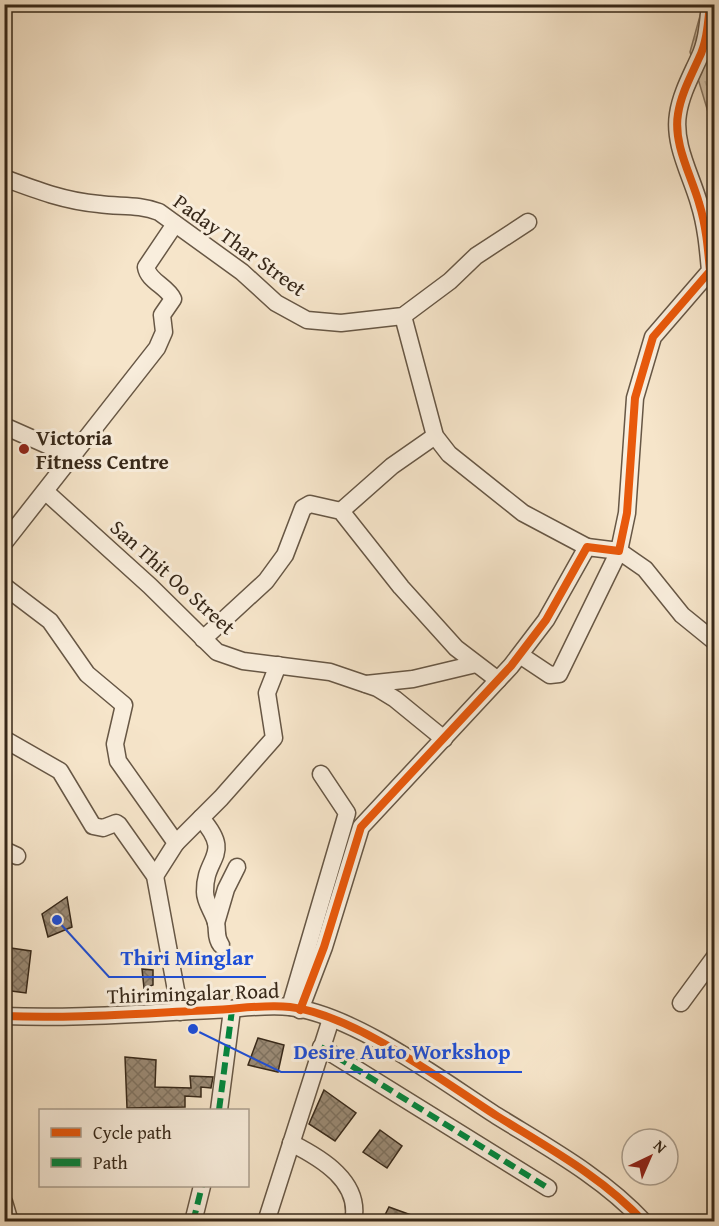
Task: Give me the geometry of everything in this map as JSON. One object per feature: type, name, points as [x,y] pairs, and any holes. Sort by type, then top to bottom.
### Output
[{"type":"street","points":[[519,655],[550,675],[559,674],[619,550],[627,513],[635,398],[652,337],[710,271],[708,240],[678,136],[678,114],[688,79],[700,57],[707,30],[710,4]]},
{"type":"street","name":"Paday Thar Street","points":[[4,178],[53,197],[99,205],[147,207],[242,272],[276,303],[307,320],[340,323],[403,316]]},
{"type":"street","points":[[528,222],[476,256],[450,281],[403,316],[435,436],[449,454],[523,513],[587,547],[619,550],[645,569],[682,615],[714,641]]},
{"type":"street","points":[[4,543],[74,457],[157,348],[164,332],[162,315],[173,298],[170,292],[148,274],[146,267],[175,224]]},
{"type":"street","points":[[4,426],[74,457]]},
{"type":"street","points":[[341,511],[393,466],[435,436]]},
{"type":"street","name":"San Thit Oo Street","points":[[46,492],[150,586],[216,652],[243,661],[330,672],[363,684],[395,699],[444,740]]},
{"type":"street","points":[[203,639],[266,581],[285,555],[303,508],[310,504],[341,511],[401,587],[456,648],[498,680]]},
{"type":"street","points":[[295,1009],[324,947],[361,826],[444,740],[519,655],[546,620],[587,547]]},
{"type":"street","points":[[4,586],[50,621],[87,674],[122,700],[125,710],[115,744],[118,761],[176,843]]},
{"type":"street","points":[[363,684],[413,679],[477,664]]},
{"type":"street","points":[[155,876],[176,843],[274,738],[267,693],[278,665]]},
{"type":"street","points":[[4,739],[60,771],[93,826],[103,828],[116,823],[119,825],[155,876],[180,1012]]},
{"type":"street","points":[[295,1009],[347,813],[321,774]]},
{"type":"street","points":[[201,818],[214,833],[218,854],[208,875],[205,892],[216,923]]},
{"type":"street","points":[[221,945],[216,940],[216,923],[226,889],[237,867]]},
{"type":"street","points":[[681,1003],[714,958]]},
{"type":"street","name":"Thirimingalar Road","points":[[4,1017],[295,1009],[331,1019],[363,1033],[430,1072],[561,1156],[632,1209],[644,1221]]},
{"type":"street","points":[[219,1109],[232,1010]]},
{"type":"street","points":[[266,1221],[331,1019]]},
{"type":"street","points":[[321,1047],[548,1188]]},
{"type":"street","points":[[291,1143],[319,1158],[347,1184],[356,1208],[353,1221]]},
{"type":"street","points":[[193,1221],[202,1187]]},
{"type":"street","points":[[4,1202],[10,1221]]},
{"type":"green space","points":[[703,5],[714,5],[714,132],[690,52]]},
{"type":"building","points":[[67,897],[72,927],[48,937],[42,914]]},
{"type":"building","points":[[4,947],[31,951],[26,993],[4,990]]},
{"type":"building","points":[[142,969],[153,970],[153,985],[144,988]]},
{"type":"building","points":[[258,1038],[284,1045],[278,1072],[248,1065]]},
{"type":"building","points":[[125,1057],[156,1060],[155,1087],[191,1088],[190,1076],[213,1077],[211,1088],[201,1087],[201,1097],[185,1096],[185,1107],[127,1108]]},
{"type":"building","points":[[324,1090],[356,1113],[335,1141],[309,1124]]},
{"type":"building","points":[[380,1130],[402,1146],[387,1168],[363,1152]]},
{"type":"building","points":[[389,1207],[411,1215],[408,1221],[382,1221]]},
{"type":"marked path","points":[[219,1109],[232,1010]]},
{"type":"marked path","points":[[321,1047],[548,1188]]},
{"type":"marked path","points":[[193,1222],[202,1187]]},
{"type":"cycle path","points":[[300,1010],[324,947],[361,827],[511,666],[546,620],[587,547],[619,551],[627,513],[635,398],[653,337],[710,271],[703,220],[696,192],[680,148],[677,125],[681,99],[704,45],[710,4]]},
{"type":"cycle path","points":[[4,1016],[56,1017],[271,1006],[290,1007],[315,1013],[342,1022],[424,1068],[593,1177],[644,1222]]},
{"type":"place","name":"Victoria Fitness Centre","points":[[24,449]]},
{"type":"place","name":"Thiri Minglar","points":[[57,920]]},
{"type":"place","name":"Desire Auto Workshop","points":[[193,1029]]}]
